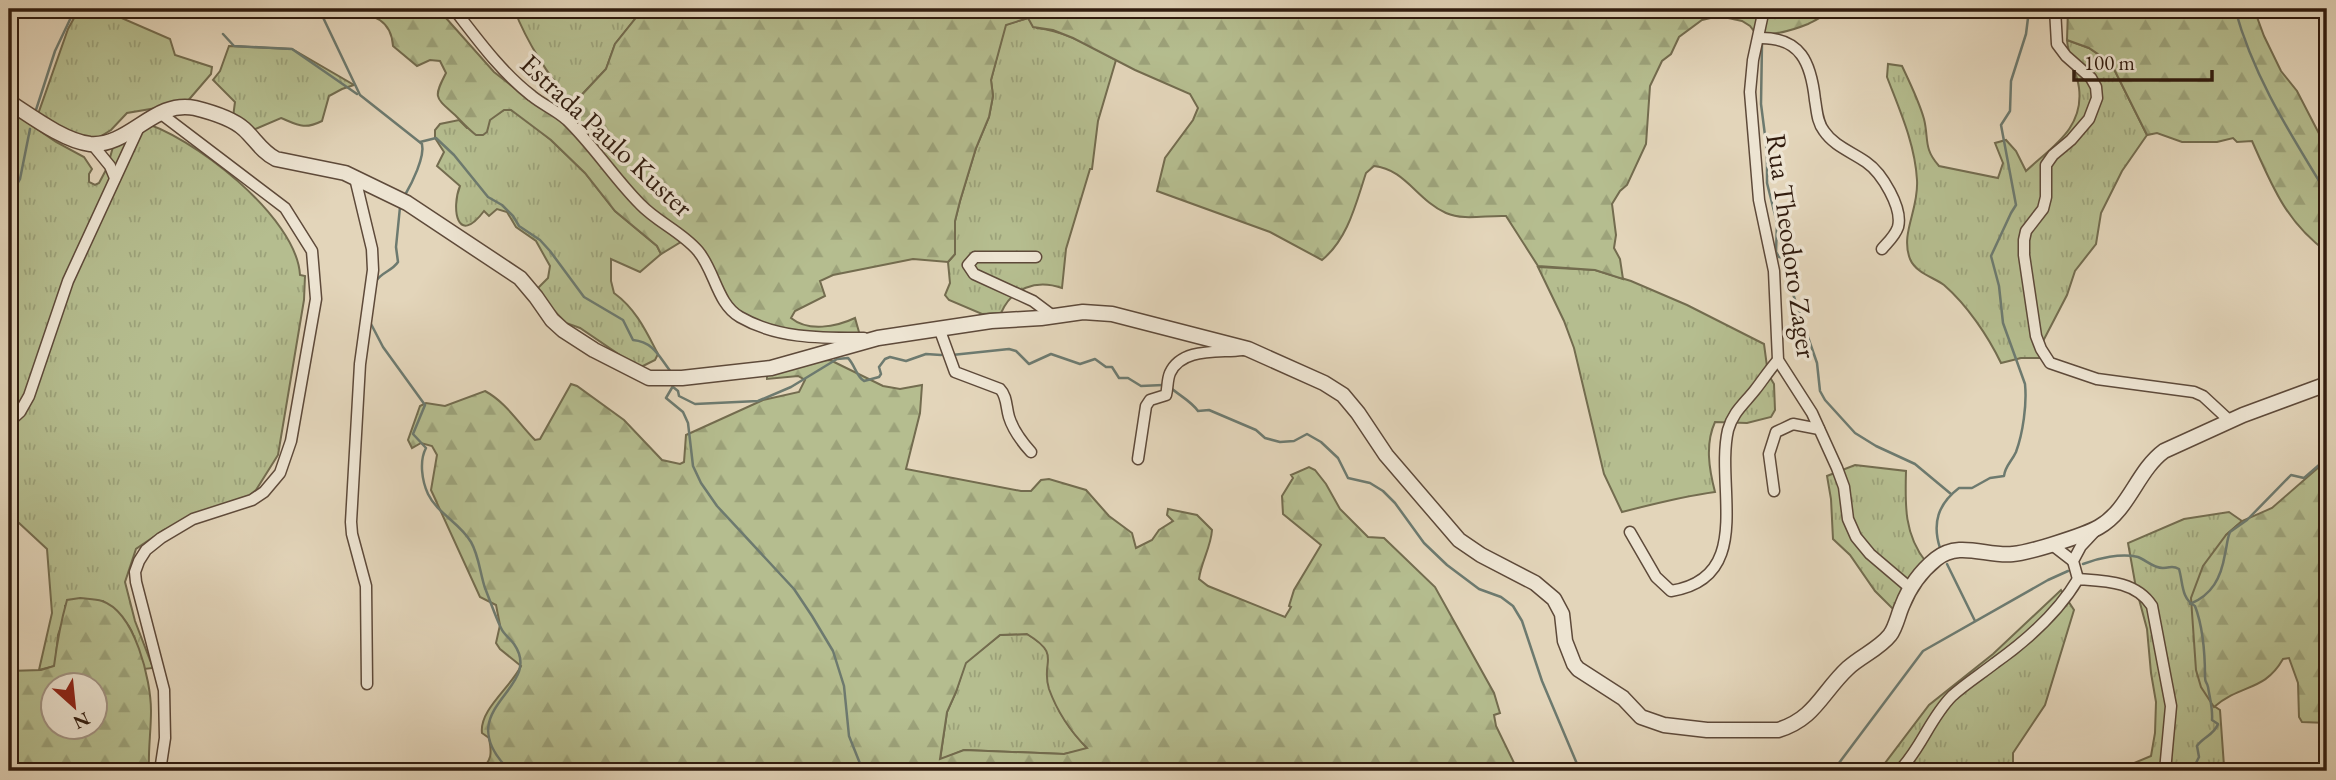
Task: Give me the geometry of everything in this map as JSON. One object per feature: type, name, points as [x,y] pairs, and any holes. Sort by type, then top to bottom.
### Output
[{"type":"street","name":"Estrada Paulo Kuster","points":[[454,9],[490,55],[514,80],[568,121],[641,205],[697,250],[726,306],[737,316],[766,328],[811,338],[878,338]]},
{"type":"street","name":"Rua Theodoro Zager","points":[[1765,9],[1753,60],[1750,92],[1758,188],[1774,271],[1778,360],[1819,429],[1844,487],[1848,519],[1856,537],[1870,554],[1910,588]]},
{"type":"street","points":[[2055,9],[2057,44],[2066,56],[2091,78],[2096,87],[2097,98],[2089,119],[2046,165],[2046,197],[2043,209],[2026,230],[2024,254],[2040,349],[2044,358],[2059,368],[2097,379],[2194,392],[2203,396],[2230,421]]},
{"type":"street","points":[[1759,38],[1791,44],[1798,49],[1808,66],[1817,113],[1824,131],[1842,148],[1874,168],[1882,178],[1898,212],[1898,225],[1894,236],[1882,248]]},
{"type":"street","points":[[9,102],[63,134],[92,144],[108,142],[160,113],[187,107],[229,120],[244,129],[276,159],[328,168],[355,178],[422,211],[513,272],[563,330],[594,350],[649,378],[674,379],[771,368],[878,338],[991,321],[1097,312],[1248,349],[1324,383],[1342,395],[1386,455],[1459,540],[1481,555],[1535,583],[1554,599],[1562,614],[1570,655],[1578,669],[1623,698],[1641,717],[1652,722],[1718,730],[1778,730],[1796,723],[1809,715],[1841,675],[1891,634],[1910,588],[1938,557],[1965,550],[2010,555],[2099,527]]},
{"type":"street","points":[[160,113],[285,208],[312,251],[316,299],[289,450],[280,473],[273,483],[252,500],[177,527],[146,550],[135,572],[164,690],[165,738],[160,771]]},
{"type":"street","points":[[9,422],[20,412],[29,396],[68,281],[140,124]]},
{"type":"street","points":[[92,144],[110,166],[115,178]]},
{"type":"street","points":[[355,178],[372,249],[373,270],[360,364],[351,522],[366,586],[367,684]]},
{"type":"street","points":[[1036,257],[975,257],[968,265],[974,275],[1033,301],[1053,316]]},
{"type":"street","points":[[939,328],[955,372],[1000,389],[1004,393],[1009,418],[1031,452]]},
{"type":"street","points":[[1138,459],[1146,407],[1150,400],[1166,395],[1169,375],[1174,367],[1193,354],[1248,349]]},
{"type":"street","points":[[1630,532],[1656,576],[1671,591],[1713,572],[1721,558],[1725,536],[1728,432],[1734,413],[1778,360]]},
{"type":"street","points":[[2073,561],[2081,546],[2121,506],[2156,457],[2182,442],[2230,421],[2327,384]]},
{"type":"street","points":[[1774,491],[1769,454],[1776,432],[1793,424],[1819,429]]},
{"type":"street","points":[[1899,771],[1913,755],[1944,706],[2025,638],[2067,597],[2078,579],[2073,561],[2051,544]]},
{"type":"street","points":[[2078,579],[2131,587],[2143,594],[2152,606],[2171,706],[2165,771]]},
{"type":"green space","points":[[79,9],[101,9],[170,39],[175,55],[212,67],[211,74],[186,103],[127,113],[111,130],[93,141],[36,120],[68,29]]},
{"type":"green space","points":[[344,9],[438,9],[494,72],[521,93],[564,114],[606,69],[615,44],[643,9],[1840,9],[1795,29],[1764,35],[1757,35],[1742,21],[1719,16],[1702,20],[1679,37],[1671,54],[1662,61],[1650,86],[1646,144],[1627,185],[1612,204],[1616,235],[1614,248],[1620,259],[1623,279],[1595,270],[1538,266],[1506,216],[1468,217],[1446,213],[1394,173],[1374,166],[1366,173],[1345,231],[1322,260],[1270,232],[1157,191],[1165,158],[1193,120],[1198,108],[1190,94],[1073,38],[1053,30],[1033,27],[1028,18],[1006,25],[991,80],[993,96],[989,117],[976,148],[955,221],[955,254],[948,262],[913,259],[833,275],[820,281],[825,296],[795,311],[791,318],[806,325],[822,327],[855,318],[859,332],[845,341],[745,323],[692,250],[681,242],[661,254],[657,246],[615,211],[585,173],[551,140],[511,110],[504,110],[490,120],[487,132],[483,135],[476,135],[438,97],[446,73],[440,61],[430,60],[417,66],[393,46],[388,28],[377,18]]},
{"type":"green space","points":[[514,9],[643,9],[615,44],[606,69],[572,105],[539,59]]},
{"type":"green space","points":[[2068,9],[2254,9],[2281,71],[2297,91],[2327,149],[2327,252],[2291,216],[2274,188],[2252,141],[2237,142],[2233,138],[2217,142],[2182,142],[2157,133],[2147,135],[2111,63],[2089,48],[2067,40]]},
{"type":"green space","points":[[1028,18],[1037,28],[1068,36],[1116,60],[1098,121],[1092,169],[1066,249],[1062,288],[1034,285],[1012,297],[1001,313],[982,314],[949,300],[945,295],[950,283],[948,262],[955,254],[955,221],[960,201],[976,148],[989,117],[993,96],[991,80],[1005,25]]},
{"type":"green space","points":[[2067,40],[2089,48],[2111,63],[2147,135],[2122,171],[2101,213],[2096,244],[2075,271],[2067,295],[2040,347],[2040,358],[2021,358],[2001,363],[1969,311],[1944,285],[1916,268],[1910,259],[1907,240],[1917,191],[1916,167],[1906,128],[1887,77],[1888,64],[1902,66],[1922,112],[1929,148],[1939,166],[1998,178],[2003,163],[1995,143],[2006,140],[2016,151],[2026,171],[2056,144],[2072,125],[2077,114],[2079,88]]},
{"type":"green space","points":[[229,46],[292,49],[354,85],[329,96],[322,121],[316,124],[306,126],[281,118],[253,130],[233,117],[235,102],[213,80],[220,71]]},
{"type":"green space","points":[[9,110],[56,142],[84,157],[92,169],[89,182],[95,185],[99,183],[107,168],[113,147],[138,121],[185,142],[238,181],[261,204],[281,228],[294,252],[300,275],[305,276],[304,300],[278,455],[256,490],[244,500],[227,510],[164,530],[136,549],[125,582],[135,621],[153,668],[144,669],[127,624],[103,601],[65,606],[65,615],[58,635],[55,666],[39,670],[52,613],[47,549],[19,523],[9,522]]},
{"type":"green space","points":[[504,110],[511,110],[521,116],[551,140],[585,173],[615,211],[657,246],[661,254],[640,272],[611,259],[614,293],[640,321],[658,354],[655,360],[639,368],[580,328],[566,323],[535,291],[548,278],[550,266],[536,241],[516,227],[507,212],[497,209],[489,216],[484,211],[468,225],[462,225],[458,220],[456,204],[460,186],[437,166],[444,152],[435,138],[435,130],[440,124],[459,120],[467,128],[487,127],[490,119]]},
{"type":"green space","points":[[1538,267],[1595,270],[1631,281],[1687,305],[1764,344],[1768,374],[1774,384],[1775,410],[1771,417],[1747,423],[1715,422],[1709,457],[1715,492],[1622,512],[1604,474],[1574,348]]},
{"type":"green space","points":[[830,360],[883,386],[900,389],[922,385],[920,413],[906,469],[1021,491],[1031,491],[1041,480],[1049,479],[1086,490],[1109,516],[1132,533],[1136,548],[1152,540],[1159,530],[1173,521],[1167,515],[1168,509],[1197,515],[1212,530],[1199,579],[1208,586],[1285,617],[1291,607],[1289,606],[1294,590],[1321,545],[1283,514],[1282,496],[1293,478],[1291,475],[1309,467],[1315,470],[1340,509],[1368,537],[1384,538],[1435,587],[1494,693],[1500,713],[1494,715],[1496,726],[1518,771],[480,771],[491,753],[489,738],[482,733],[485,716],[521,666],[496,643],[500,625],[496,605],[480,597],[431,490],[437,455],[432,446],[421,443],[412,448],[408,440],[420,406],[426,403],[445,406],[485,391],[506,407],[535,440],[540,439],[571,384],[624,420],[662,460],[680,464],[684,462],[686,435],[763,400],[799,392],[805,380],[798,376],[767,379],[767,363]],"holes":[[[1027,634],[1038,642],[1047,654],[1047,680],[1052,697],[1065,721],[1087,748],[1064,754],[964,750],[940,759],[947,712],[966,663],[1000,635]]]},
{"type":"green space","points":[[2327,460],[2327,723],[2302,722],[2299,717],[2298,683],[2289,658],[2283,659],[2268,677],[2224,699],[2214,707],[2201,687],[2196,670],[2191,598],[2203,566],[2226,535],[2242,521],[2272,508]]},
{"type":"green space","points":[[1855,465],[1906,471],[1907,519],[1913,541],[1926,562],[1896,612],[1875,591],[1850,555],[1833,539],[1827,476]]},
{"type":"green space","points":[[2229,512],[2242,521],[2226,535],[2211,704],[2220,710],[2224,766],[2220,771],[2115,771],[2151,756],[2155,733],[2156,702],[2147,629],[2128,543],[2184,519]]},
{"type":"green space","points":[[2061,590],[2074,610],[2045,705],[2013,753],[2013,771],[1879,771],[1929,705],[1993,654]]},
{"type":"green space","points":[[80,598],[102,601],[124,618],[139,648],[148,682],[151,718],[149,771],[9,771],[9,671],[41,670],[54,666],[67,600]]},
{"type":"green space","points":[[1027,634],[1045,648],[1049,659],[1048,680],[1053,697],[1076,736],[1088,749],[1064,754],[964,750],[940,760],[947,712],[965,663],[1000,635]]},
{"type":"waterway","points":[[35,113],[55,51],[75,9]]},
{"type":"waterway","points":[[319,9],[360,95],[422,144],[420,163],[405,195]]},
{"type":"waterway","points":[[1775,18],[1777,9]]},
{"type":"waterway","points":[[1940,548],[1937,522],[1946,501],[1959,488],[1972,488],[1990,478],[2004,476],[2016,452],[2022,427],[2025,384],[2003,323],[1999,286],[1991,256],[2016,205],[2001,125],[2010,111],[2011,81],[2026,34],[2026,9]]},
{"type":"waterway","points":[[2235,9],[2263,82],[2327,194]]},
{"type":"waterway","points":[[223,34],[234,46],[292,49],[357,94]]},
{"type":"waterway","points":[[1762,43],[1761,104],[1767,151],[1767,183],[1777,223],[1776,252],[1779,257],[1792,259],[1797,271],[1793,294],[1817,363],[1820,391],[1855,433],[1915,464],[1951,494]]},
{"type":"waterway","points":[[9,199],[20,179],[30,129]]},
{"type":"waterway","points":[[420,142],[436,138],[454,155],[488,197],[502,205],[519,226],[540,240],[584,297],[623,320],[633,340],[651,347],[671,372]]},
{"type":"waterway","points":[[376,281],[398,262],[396,247],[400,207]]},
{"type":"waterway","points":[[370,322],[383,347],[425,405],[413,434],[426,448],[422,471],[428,494],[474,547],[497,619],[514,644],[520,660],[518,674],[492,715],[488,731],[493,749],[510,771]]},
{"type":"waterway","points":[[952,355],[1009,349],[1016,351],[1029,364],[1051,354],[1080,364],[1095,359],[1106,367],[1112,367],[1119,378],[1128,378],[1141,386],[1163,385]]},
{"type":"waterway","points":[[673,387],[679,396],[695,404],[758,401],[791,387],[837,359],[848,358],[864,381],[879,377],[879,367],[890,357],[906,361],[926,354],[941,355]]},
{"type":"waterway","points":[[673,386],[666,398],[683,412],[688,423],[693,466],[701,483],[717,506],[794,589],[833,651],[844,686],[849,736],[863,771]]},
{"type":"waterway","points":[[1171,388],[1198,411],[1209,410],[1256,430],[1265,438],[1280,442],[1294,441],[1307,434],[1321,442],[1338,458],[1348,478],[1370,483],[1383,491],[1424,543],[1447,565],[1479,589],[1501,597],[1513,606],[1522,621],[1542,681],[1580,771]]},
{"type":"waterway","points":[[2190,604],[2210,591],[2218,578],[2230,532],[2247,520],[2291,475],[2304,478],[2319,465],[2327,464]]},
{"type":"waterway","points":[[2083,564],[2110,557],[2131,556],[2159,568],[2179,569],[2185,595],[2198,614],[2212,720],[2218,724],[2197,746],[2199,757],[2192,771]]},
{"type":"waterway","points":[[1947,564],[1975,621]]},
{"type":"waterway","points":[[1833,771],[1923,651],[2068,571]]}]
